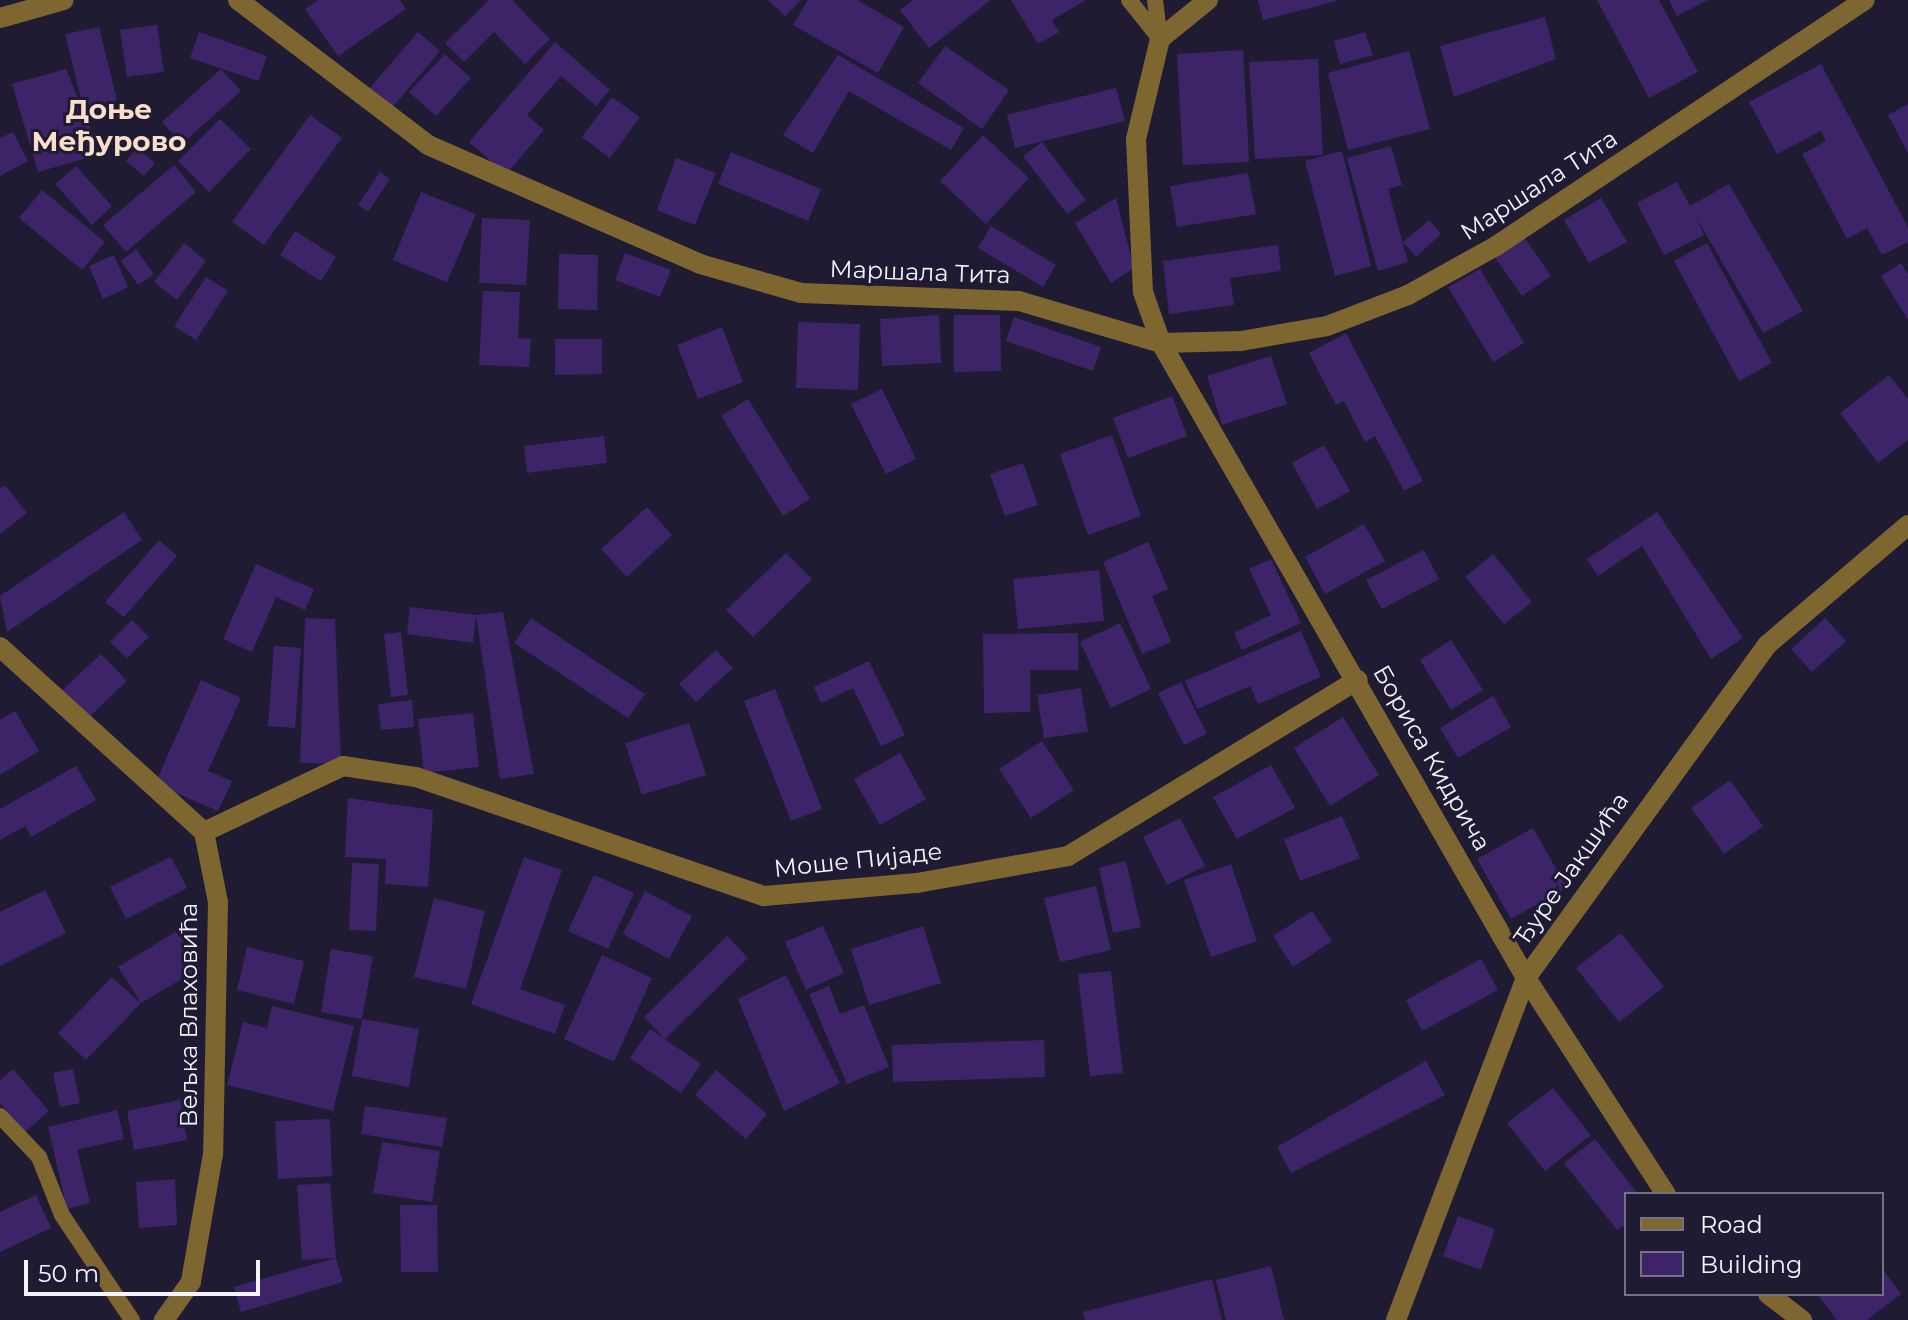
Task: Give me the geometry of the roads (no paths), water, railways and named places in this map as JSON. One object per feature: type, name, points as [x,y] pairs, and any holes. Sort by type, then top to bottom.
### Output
[{"type":"street","points":[[0,18],[64,0]]},
{"type":"street","name":"Маршала Тита","points":[[238,0],[428,145],[700,264],[801,293],[1019,301],[1161,343],[1241,341],[1327,326],[1408,295],[1496,246],[1865,0]]},
{"type":"street","points":[[1160,39],[1208,0]]},
{"type":"street","name":"Бориса Кидрича","points":[[1160,39],[1136,139],[1143,292],[1161,343],[1358,680],[1526,978],[1665,1192]]},
{"type":"street","name":"Ђуре Јакшића","points":[[1396,1320],[1526,978],[1767,645],[1908,525]]},
{"type":"street","points":[[0,647],[204,832]]},
{"type":"street","name":"Моше Пијаде","points":[[204,832],[343,766],[416,777],[764,896],[917,883],[1068,856],[1358,680]]},
{"type":"street","name":"Вељка Влаховића","points":[[164,1320],[191,1282],[213,1154],[218,902],[204,832]]},
{"type":"street","points":[[1771,1296],[1802,1320]]},
{"type":"lane","points":[[1129,0],[1160,39]]},
{"type":"lane","points":[[1155,0],[1160,39]]},
{"type":"lane","points":[[0,1116],[39,1157],[62,1215],[132,1320]]},
{"type":"district","name":"Доње Међурово","points":[[109,125]]}]
